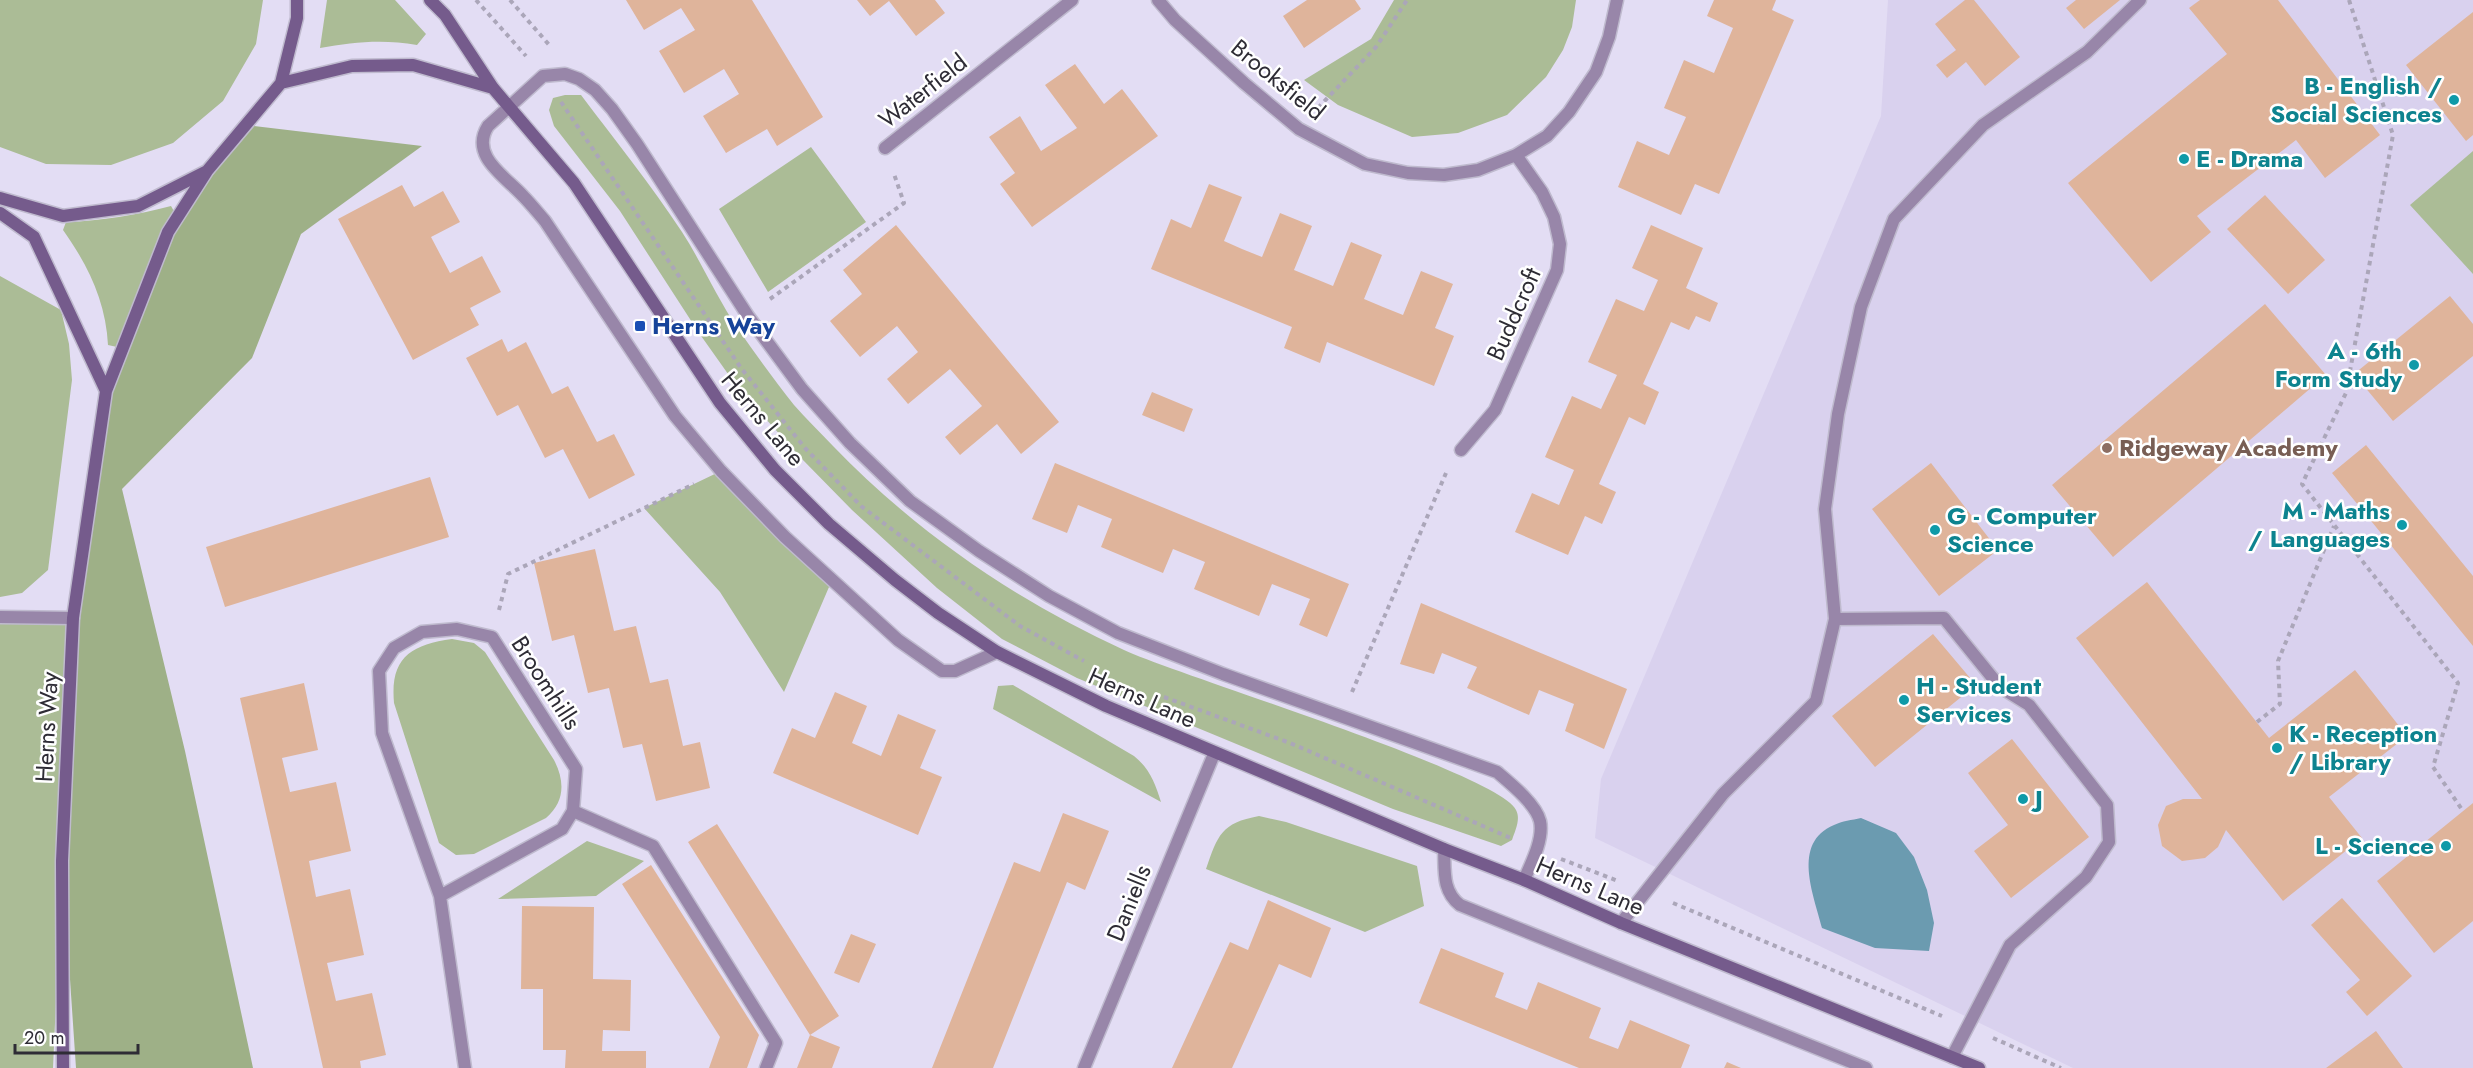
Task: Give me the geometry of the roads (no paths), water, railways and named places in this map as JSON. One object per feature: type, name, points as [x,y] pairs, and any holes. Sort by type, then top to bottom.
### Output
[{"type":"street","points":[[297,0],[297,18],[281,83],[352,66],[413,65],[493,88]]},
{"type":"street","name":"Herns Lane","points":[[430,0],[445,15],[493,88],[574,183],[720,404],[775,470],[829,524],[895,580],[997,652],[1106,706],[1214,754],[1979,1068]]},
{"type":"street","name":"Waterfield","points":[[885,148],[1072,0]]},
{"type":"street","name":"Brooksfield","points":[[1158,0],[1175,20],[1226,67],[1299,129],[1365,164],[1408,173],[1444,175],[1478,170],[1516,155],[1547,136],[1576,102],[1596,72],[1609,37],[1617,0]]},
{"type":"street","points":[[1621,923],[1723,794],[1816,701],[1835,619],[1825,509],[1838,414],[1862,307],[1894,219],[1983,125],[2087,52],[2140,0]]},
{"type":"street","points":[[997,652],[955,671],[942,671],[898,640],[785,537],[721,471],[675,416],[545,222],[523,195],[495,170],[486,157],[483,147],[484,133],[509,106],[543,76],[565,74],[579,79],[595,90],[612,109],[684,215],[747,316],[802,389],[850,443],[910,501],[979,551],[1049,596],[1118,633],[1223,674],[1497,772],[1521,791],[1540,821],[1537,849],[1524,880]]},
{"type":"street","name":"Herns Way","points":[[63,1068],[62,861],[73,618],[106,391],[168,232],[207,171],[281,83]]},
{"type":"street","name":"Buddcroft","points":[[1461,450],[1495,410],[1557,270],[1560,244],[1554,217],[1542,192],[1516,155]]},
{"type":"street","points":[[0,198],[63,216],[138,206],[207,171]]},
{"type":"street","points":[[0,213],[34,237],[106,391]]},
{"type":"street","points":[[0,617],[73,618]]},
{"type":"street","points":[[1835,619],[1944,618],[2000,687],[2030,705],[2107,805],[2109,842],[2086,877],[2010,945],[1952,1057]]},
{"type":"street","name":"Broomhills","points":[[465,1068],[440,896],[382,733],[379,671],[394,648],[422,632],[457,629],[492,637],[576,769],[573,811]]},
{"type":"street","name":"Daniells","points":[[1084,1068],[1214,754]]},
{"type":"street","points":[[440,896],[562,829],[573,811],[652,846],[776,1043],[766,1068]]},
{"type":"street","points":[[1444,849],[1446,888],[1451,898],[1460,905],[1866,1068]]},
{"type":"water","points":[[1861,818],[1896,833],[1914,857],[1927,890],[1934,923],[1929,951],[1875,948],[1822,928],[1809,871],[1809,857],[1813,844],[1821,833],[1834,825]]},
{"type":"place","name":"B - English / Social Sciences","points":[[2454,100]]},
{"type":"place","name":"E - Drama","points":[[2184,159]]},
{"type":"place","name":"Herns Way","points":[[640,326]]},
{"type":"place","name":"A - 6th Form Study","points":[[2414,365]]},
{"type":"place","name":"Ridgeway Academy","points":[[2107,448]]},
{"type":"place","name":"M - Maths / Languages","points":[[2402,525]]},
{"type":"place","name":"G - Computer Science","points":[[1935,530]]},
{"type":"place","name":"H - Student Services","points":[[1904,700]]},
{"type":"place","name":"K - Reception / Library","points":[[2277,748]]},
{"type":"place","name":"J","points":[[2023,799]]},
{"type":"place","name":"L - Science","points":[[2446,846]]}]
